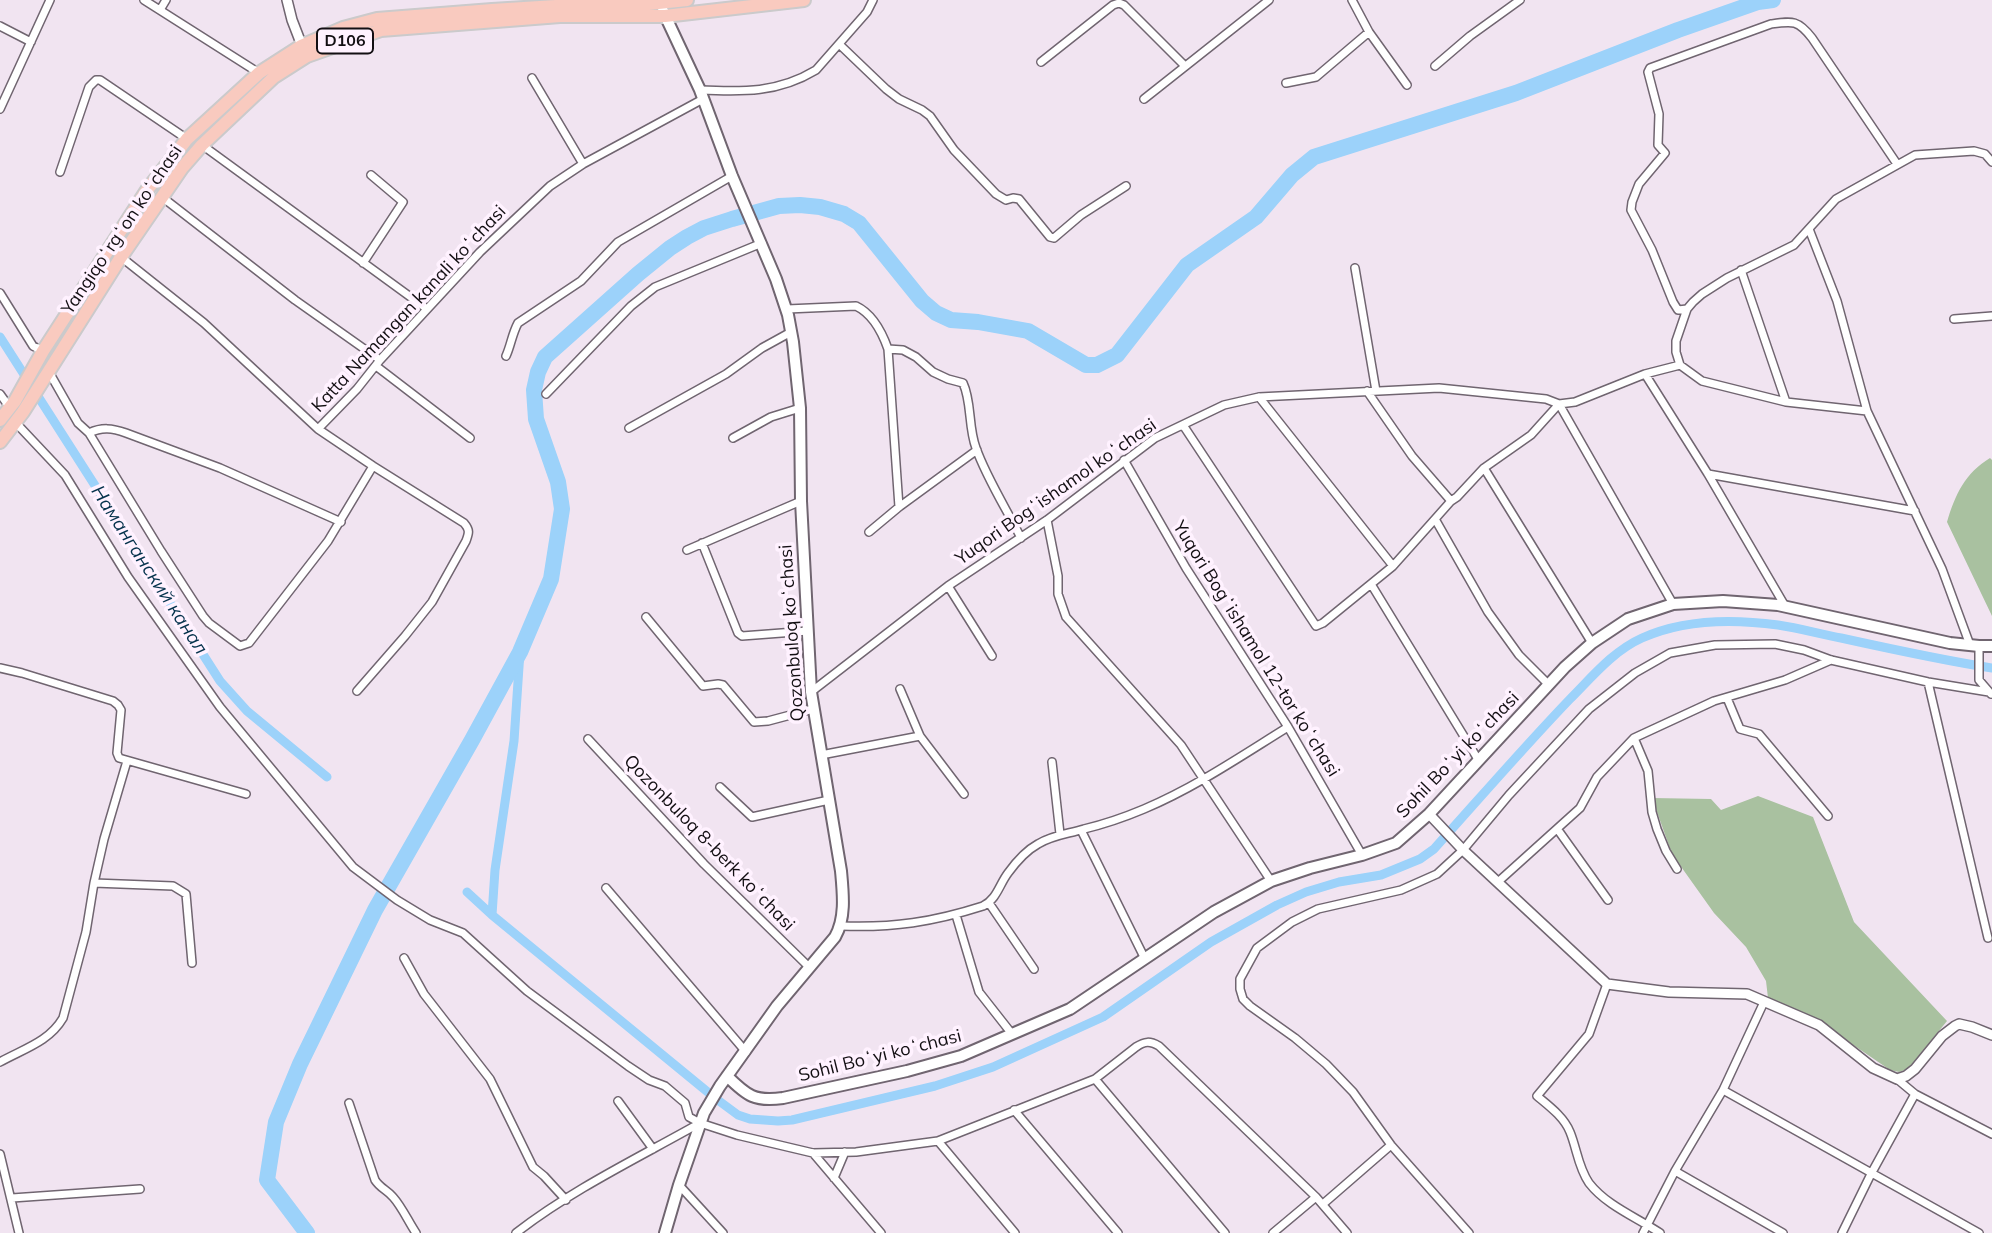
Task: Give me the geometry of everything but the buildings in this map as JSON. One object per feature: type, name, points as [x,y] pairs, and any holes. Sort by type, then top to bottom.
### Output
[{"type":"main road","name":"Yangiqoʻrgʻon koʻchasi","points":[[12,404],[147,190],[187,139],[259,73],[343,28],[377,19],[557,3],[663,10],[687,0]]},
{"type":"main road","name":"Yangiqoʻrgʻon koʻchasi","points":[[47,376],[121,257],[182,168],[202,145],[304,51],[381,30],[804,0]]},
{"type":"main road","name":"Qozonbuloq koʻchasi","points":[[663,10],[762,243],[787,309],[792,332],[800,408],[801,501],[811,692],[841,871],[841,926]]},
{"type":"main road","name":"D106","points":[[0,442],[47,376]]},
{"type":"main road","name":"D106","points":[[0,420],[12,404]]},
{"type":"main road","name":"Sohil Boʻyi koʻchasi","points":[[727,1076],[743,1092],[753,1097],[764,1100],[783,1098],[907,1071],[961,1056],[1070,1009],[1214,912],[1271,881],[1396,843],[1432,818],[1479,761],[1549,685],[1591,643],[1628,619],[1673,604],[1723,601],[1785,606],[1950,643],[1992,646]]},
{"type":"main road","points":[[665,1233],[702,1118],[720,1086],[777,1006],[835,937],[841,926]]},
{"type":"street","points":[[0,109],[50,0]]},
{"type":"street","points":[[144,0],[259,73]]},
{"type":"street","points":[[160,10],[166,0]]},
{"type":"street","points":[[287,0],[304,51]]},
{"type":"street","points":[[701,95],[772,89],[816,70],[867,12],[873,0]]},
{"type":"street","points":[[1144,99],[1269,0]]},
{"type":"street","points":[[1352,0],[1369,32],[1406,85]]},
{"type":"street","points":[[1434,66],[1520,0]]},
{"type":"street","points":[[1041,62],[1119,3],[1185,66]]},
{"type":"street","points":[[1688,309],[1678,310],[1673,302],[1652,250],[1631,210],[1639,184],[1665,153],[1658,145],[1659,114],[1648,72],[1650,68],[1771,24],[1798,23],[1818,47],[1897,163]]},
{"type":"street","points":[[0,26],[31,42]]},
{"type":"street","points":[[1286,83],[1316,77],[1369,32]]},
{"type":"street","points":[[839,44],[886,89],[930,117],[954,150],[996,194],[1006,200],[1019,199],[1050,237],[1056,237],[1082,215],[1126,186]]},
{"type":"street","points":[[533,78],[583,164]]},
{"type":"street","points":[[60,172],[89,87],[96,80],[100,80],[187,139]]},
{"type":"street","name":"Katta Namangan kanali koʻchasi","points":[[357,691],[432,602],[469,533],[469,528],[318,429],[358,389],[378,363],[480,252],[550,186],[701,95]]},
{"type":"street","points":[[202,145],[427,309]]},
{"type":"street","points":[[1867,411],[1786,402],[1702,381],[1680,365],[1676,352],[1676,341],[1688,309],[1702,294],[1794,245],[1836,199],[1897,163],[1915,155],[1959,151],[1985,154],[1992,162]]},
{"type":"street","points":[[363,263],[403,202],[371,175]]},
{"type":"street","points":[[506,356],[518,323],[581,281],[618,242],[732,176]]},
{"type":"street","points":[[162,197],[378,363],[470,439]]},
{"type":"street","points":[[1809,229],[1837,301],[1867,411],[1942,569],[1975,646],[1979,680],[1990,693]]},
{"type":"street","points":[[546,394],[631,306],[655,287],[762,243]]},
{"type":"street","points":[[121,257],[204,323],[318,429]]},
{"type":"street","points":[[1355,268],[1372,391],[1412,456],[1451,501]]},
{"type":"street","points":[[1741,271],[1786,402]]},
{"type":"street","points":[[0,293],[33,346],[43,351]]},
{"type":"street","points":[[787,309],[856,306],[872,318],[884,337],[888,349],[899,507]]},
{"type":"street","points":[[1954,319],[1992,316]]},
{"type":"street","points":[[629,428],[726,374],[761,348],[792,332]]},
{"type":"street","points":[[888,349],[903,351],[916,357],[933,372],[963,383],[976,450],[1021,538]]},
{"type":"street","name":"Yuqori Bogʻishamol koʻchasi","points":[[811,692],[948,586],[1047,520],[1155,438],[1224,405],[1259,397],[1440,388],[1546,399],[1559,404],[1575,402],[1645,374],[1680,365]]},
{"type":"street","points":[[1645,374],[1708,474],[1785,606]]},
{"type":"street","points":[[47,376],[78,423],[89,433],[202,616],[240,646],[249,643],[297,583],[341,522],[373,466]]},
{"type":"street","points":[[0,394],[12,404]]},
{"type":"street","points":[[1259,397],[1393,566]]},
{"type":"street","points":[[1183,425],[1316,626],[1393,566],[1484,468],[1531,435],[1559,404],[1673,604]]},
{"type":"street","points":[[733,438],[771,417],[800,408]]},
{"type":"street","points":[[20,417],[65,475],[128,577],[220,707],[353,867],[397,900],[430,920],[463,933],[527,991],[600,1046],[649,1080],[664,1086],[685,1103],[689,1117],[702,1118],[737,1135],[813,1153],[938,1141],[1095,1079],[1136,1047],[1144,1042],[1152,1042],[1316,1197],[1347,1233]]},
{"type":"street","points":[[89,433],[102,428],[126,433],[220,468],[341,522]]},
{"type":"street","points":[[869,532],[976,450]]},
{"type":"street","name":"Yuqori Bogʻishamol 12-tor koʻchasi","points":[[1124,460],[1186,568],[1288,727],[1362,855]]},
{"type":"street","points":[[1484,468],[1591,643]]},
{"type":"street","points":[[1708,474],[1915,511]]},
{"type":"street","points":[[688,550],[801,501]]},
{"type":"street","points":[[1435,519],[1489,612],[1518,655],[1549,685]]},
{"type":"street","points":[[1047,520],[1058,576],[1058,594],[1066,617],[1181,745],[1271,881]]},
{"type":"street","points":[[702,543],[738,633],[742,636],[808,631]]},
{"type":"street","points":[[1371,583],[1479,761]]},
{"type":"street","points":[[948,586],[992,656]]},
{"type":"street","points":[[646,617],[703,686],[723,685],[754,722],[813,709]]},
{"type":"street","points":[[1469,1233],[1391,1146],[1353,1092],[1326,1064],[1243,999],[1240,979],[1257,948],[1292,922],[1318,909],[1401,890],[1437,874],[1589,709],[1635,673],[1670,653],[1715,645],[1775,644],[1804,650],[1831,660],[1990,693]]},
{"type":"street","points":[[1499,881],[1580,808],[1597,777],[1634,738],[1714,701],[1785,680],[1831,660]]},
{"type":"street","points":[[0,668],[113,701],[122,714],[117,756],[119,758],[246,794]]},
{"type":"street","points":[[1928,682],[1988,938]]},
{"type":"street","points":[[900,688],[920,736],[964,794]]},
{"type":"street","points":[[1727,698],[1740,729],[1759,734],[1828,816]]},
{"type":"street","points":[[841,926],[874,927],[931,921],[989,903],[1018,860],[1037,844],[1060,834],[1121,818],[1148,807],[1205,779],[1288,727]]},
{"type":"street","points":[[821,755],[920,736]]},
{"type":"street","points":[[1634,738],[1648,771],[1652,812],[1657,829],[1676,869]]},
{"type":"street","name":"Qozonbuloq 8-berk koʻchasi","points":[[589,739],[704,864],[809,967]]},
{"type":"street","points":[[0,1062],[48,1037],[63,1018],[86,932],[94,883],[127,761]]},
{"type":"street","points":[[1052,762],[1060,834]]},
{"type":"street","points":[[720,787],[752,817],[829,800]]},
{"type":"street","points":[[1432,818],[1607,984],[1669,992],[1747,994],[1819,1025],[1873,1068],[1897,1079],[1915,1094],[1992,1134]]},
{"type":"street","points":[[1081,830],[1145,959]]},
{"type":"street","points":[[1558,830],[1608,900]]},
{"type":"street","points":[[94,883],[173,887],[186,894],[192,963]]},
{"type":"street","points":[[606,888],[746,1052]]},
{"type":"street","points":[[989,903],[1034,969]]},
{"type":"street","points":[[956,915],[979,992],[1012,1034]]},
{"type":"street","points":[[404,958],[424,994],[490,1079],[533,1167],[566,1200]]},
{"type":"street","points":[[1607,984],[1589,1034],[1537,1096],[1558,1114],[1569,1129],[1581,1168],[1597,1192],[1616,1207],[1660,1233]]},
{"type":"street","points":[[1643,1233],[1675,1171],[1723,1090],[1765,1002]]},
{"type":"street","points":[[1897,1079],[1915,1069],[1942,1036],[1955,1026],[1963,1025],[1992,1035]]},
{"type":"street","points":[[1095,1079],[1225,1233]]},
{"type":"street","points":[[1723,1090],[1979,1233]]},
{"type":"street","points":[[1842,1233],[1915,1094]]},
{"type":"street","points":[[618,1101],[653,1149]]},
{"type":"street","points":[[349,1103],[375,1180],[401,1207],[416,1233]]},
{"type":"street","points":[[1014,1110],[1118,1233]]},
{"type":"street","points":[[516,1233],[539,1215],[597,1179],[653,1149],[702,1118]]},
{"type":"street","points":[[938,1141],[1015,1233]]},
{"type":"street","points":[[1323,1205],[1391,1146]]},
{"type":"street","points":[[834,1178],[845,1152]]},
{"type":"street","points":[[813,1153],[881,1233]]},
{"type":"street","points":[[0,1154],[19,1233]]},
{"type":"street","points":[[1675,1171],[1783,1233]]},
{"type":"street","points":[[679,1185],[723,1233]]},
{"type":"street","points":[[12,1198],[140,1189]]},
{"type":"street","points":[[1273,1233],[1316,1197]]},
{"type":"green space","points":[[1990,458],[1992,616],[1947,522],[1962,485]]},
{"type":"green space","points":[[1758,796],[1813,817],[1854,922],[1947,1021],[1908,1069],[1899,1072],[1890,1070],[1821,1023],[1768,998],[1766,981],[1746,947],[1714,913],[1672,854],[1652,798],[1711,799],[1721,810]]},
{"type":"waterway","points":[[307,1233],[267,1180],[276,1122],[300,1064],[375,910],[520,652],[551,579],[562,509],[558,482],[536,419],[534,390],[538,372],[545,357],[638,274],[670,248],[704,228],[779,206],[820,207],[844,214],[859,223],[922,301],[936,313],[951,320],[1028,331],[1086,365],[1097,365],[1117,355],[1187,265],[1256,217],[1292,175],[1314,157],[1516,93],[1678,30],[1758,2],[1773,0]]},
{"type":"waterway","name":"Наманганский канал","points":[[0,337],[220,681],[247,711],[327,777]]},
{"type":"waterway","points":[[467,892],[738,1115],[750,1119],[792,1120],[935,1086],[993,1067],[1103,1017],[1211,942],[1277,905],[1306,892],[1339,882],[1381,875],[1420,859],[1434,849],[1603,665],[1631,643],[1642,638],[1692,624],[1727,621],[1761,623],[1992,668]]},
{"type":"waterway","points":[[492,915],[495,870],[514,741],[520,652]]}]
